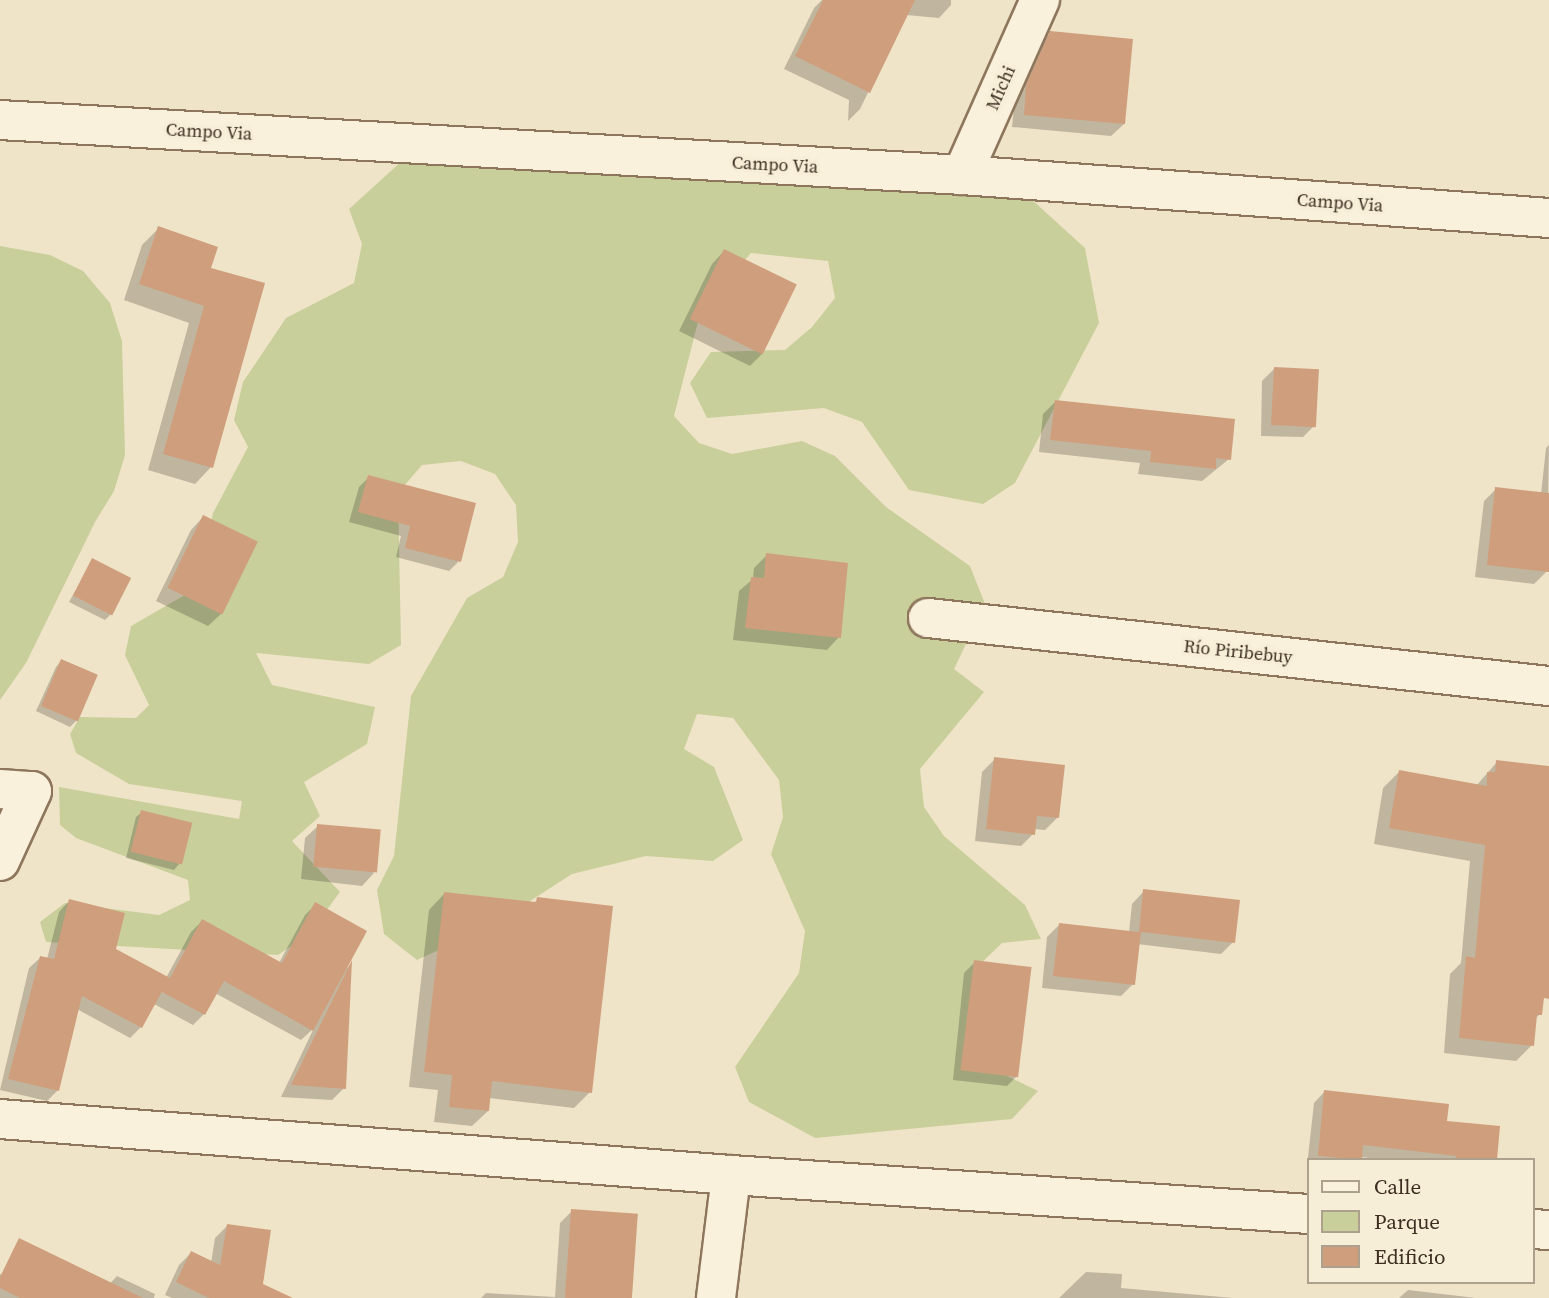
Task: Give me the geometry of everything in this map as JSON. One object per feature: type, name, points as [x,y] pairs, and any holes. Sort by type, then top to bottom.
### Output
[{"type":"street","name":"Michi","points":[[962,175],[1040,0]]},
{"type":"street","name":"Campo Via","points":[[0,120],[962,175],[1549,218]]},
{"type":"street","name":"Río Piribebuy","points":[[928,618],[1549,686]]},
{"type":"street","points":[[0,861],[16,790]]},
{"type":"street","points":[[0,1119],[730,1175],[1308,1214]]},
{"type":"street","points":[[716,1298],[730,1175]]},
{"type":"green space","points":[[440,150],[737,182],[960,161],[1030,198],[1085,248],[1099,323],[1015,483],[983,504],[909,490],[862,422],[824,408],[707,418],[690,383],[711,352],[785,350],[812,327],[835,298],[828,261],[751,253],[701,310],[674,416],[699,443],[732,454],[802,441],[835,456],[886,507],[970,566],[985,604],[954,669],[984,692],[920,769],[924,807],[944,836],[1025,905],[1041,939],[1002,943],[975,969],[984,1045],[1005,1075],[1038,1091],[1012,1119],[815,1138],[749,1102],[735,1067],[799,973],[805,931],[771,854],[783,817],[779,780],[733,718],[697,714],[684,749],[714,767],[743,840],[713,861],[646,856],[572,874],[493,925],[417,960],[384,934],[377,890],[394,856],[411,696],[467,598],[503,577],[518,542],[516,505],[495,474],[461,461],[422,465],[398,493],[401,645],[369,664],[256,653],[272,685],[375,707],[367,744],[304,782],[320,816],[292,841],[340,892],[308,935],[278,955],[46,942],[40,922],[65,903],[159,915],[190,900],[188,880],[76,838],[60,825],[59,787],[239,819],[242,801],[129,784],[76,753],[70,734],[80,717],[136,718],[149,705],[125,655],[131,626],[197,588],[213,513],[248,447],[234,420],[243,382],[286,318],[354,283],[362,244],[349,209],[403,160]]},
{"type":"green space","points":[[0,246],[50,255],[83,271],[110,303],[122,341],[125,455],[114,491],[95,522],[26,663],[0,700]]},
{"type":"building","points":[[823,0],[915,0],[870,93],[795,56]]},
{"type":"building","points":[[1050,31],[1133,39],[1125,124],[1024,115],[1026,85]]},
{"type":"building","points":[[158,226],[218,247],[211,268],[265,283],[213,468],[163,454],[204,306],[139,284]]},
{"type":"building","points":[[724,249],[797,285],[763,355],[690,319]]},
{"type":"building","points":[[1274,367],[1319,369],[1316,427],[1271,425]]},
{"type":"building","points":[[1055,400],[1235,419],[1231,460],[1216,458],[1216,469],[1150,462],[1151,451],[1050,440]]},
{"type":"building","points":[[368,475],[476,503],[461,562],[405,548],[410,526],[358,512]]},
{"type":"building","points":[[1495,487],[1549,493],[1549,572],[1487,565]]},
{"type":"building","points":[[203,515],[258,542],[222,615],[167,588]]},
{"type":"building","points":[[766,553],[848,563],[841,638],[745,628],[751,577],[764,578]]},
{"type":"building","points":[[92,558],[131,578],[112,615],[73,595]]},
{"type":"building","points":[[61,659],[98,675],[78,722],[41,706]]},
{"type":"building","points":[[994,757],[1065,765],[1059,818],[1037,816],[1035,835],[986,829]]},
{"type":"building","points":[[1496,760],[1549,766],[1549,999],[1544,998],[1542,1015],[1537,1015],[1534,1046],[1459,1038],[1466,956],[1475,958],[1485,845],[1389,828],[1399,770],[1487,786],[1487,772],[1495,772]]},
{"type":"building","points":[[141,810],[192,823],[182,865],[131,852]]},
{"type":"building","points":[[317,824],[381,830],[377,872],[313,867]]},
{"type":"building","points":[[1143,889],[1240,900],[1235,943],[1141,932],[1135,985],[1053,976],[1059,923],[1139,932]]},
{"type":"building","points":[[444,892],[536,902],[537,897],[613,906],[592,1093],[492,1081],[489,1111],[449,1107],[452,1075],[424,1072]]},
{"type":"building","points":[[69,899],[125,913],[116,949],[170,978],[202,919],[282,963],[315,902],[367,931],[313,1031],[224,981],[205,1015],[162,992],[164,988],[142,1028],[82,996],[59,1091],[8,1079],[40,956],[54,959]]},
{"type":"building","points":[[352,960],[346,1089],[291,1085]]},
{"type":"building","points":[[974,960],[1032,967],[1018,1077],[960,1070]]},
{"type":"building","points":[[1324,1090],[1449,1104],[1447,1121],[1500,1126],[1497,1158],[1456,1158],[1363,1145],[1362,1158],[1318,1156]]},
{"type":"building","points":[[571,1209],[638,1214],[632,1298],[565,1298]]},
{"type":"building","points":[[227,1224],[271,1230],[263,1284],[293,1298],[209,1298],[176,1282],[191,1251],[220,1265]]},
{"type":"building","points":[[19,1238],[143,1298],[20,1298],[0,1288],[0,1277]]}]
